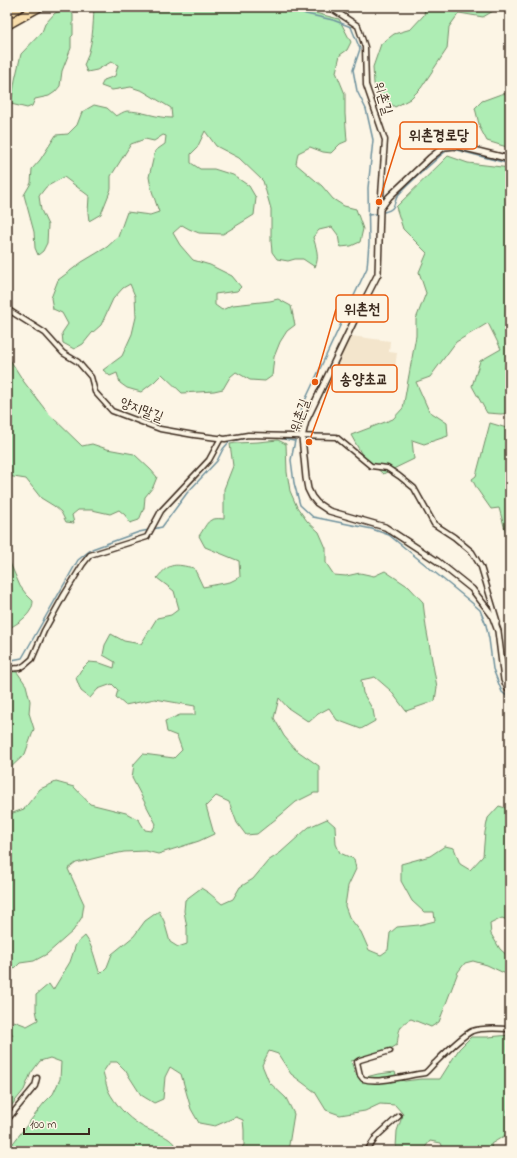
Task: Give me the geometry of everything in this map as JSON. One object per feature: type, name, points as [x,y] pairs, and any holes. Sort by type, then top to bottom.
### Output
[{"type":"highway","points":[[7,14],[20,7]]},
{"type":"highway","points":[[7,25],[39,7]]},
{"type":"street","name":"위촌길","points":[[325,7],[332,8],[358,26],[365,47],[366,85],[385,140],[380,209],[378,274],[354,321],[306,422],[301,436],[308,489],[317,503],[329,511],[385,528],[437,561],[472,590],[492,615],[496,625],[504,680],[508,689],[510,690]]},
{"type":"street","points":[[380,209],[394,192],[444,147],[457,146],[510,159]]},
{"type":"street","name":"양지말길","points":[[7,309],[45,333],[63,353],[78,362],[90,377],[95,392],[112,411],[160,429],[194,436],[221,438],[248,435],[336,437],[371,466],[387,468],[414,488],[434,524],[472,552],[481,567],[497,620],[496,625]]},
{"type":"street","points":[[7,670],[25,666],[32,659],[44,630],[83,564],[90,555],[147,537],[161,511],[209,460],[221,438]]},
{"type":"street","points":[[390,1051],[357,1062],[360,1075],[364,1079],[371,1081],[425,1073],[462,1038],[472,1032],[486,1029],[510,1029]]},
{"type":"street","points":[[7,1120],[34,1086],[37,1078]]},
{"type":"street","points":[[367,1151],[376,1137],[399,1116]]},
{"type":"shaded area","points":[[351,336],[390,341],[389,352],[397,353],[392,389],[328,380]]},
{"type":"green space","points":[[94,7],[282,7],[283,9],[315,13],[339,19],[351,42],[347,50],[340,55],[336,72],[345,94],[347,141],[340,144],[331,153],[323,152],[310,147],[298,153],[296,164],[322,186],[333,199],[344,206],[356,209],[363,229],[360,242],[351,246],[340,247],[338,235],[332,227],[319,230],[313,237],[317,256],[315,267],[303,259],[288,261],[277,259],[272,252],[271,209],[263,181],[239,158],[216,146],[205,131],[197,148],[191,154],[191,163],[200,169],[214,169],[233,175],[249,186],[256,198],[254,215],[223,234],[199,233],[182,225],[173,233],[180,245],[193,260],[210,265],[232,276],[241,287],[237,291],[215,294],[215,305],[222,310],[233,305],[278,299],[291,306],[295,325],[287,331],[280,342],[274,357],[272,376],[265,381],[250,380],[236,372],[230,377],[223,389],[182,393],[162,374],[141,392],[127,388],[120,383],[117,373],[110,376],[103,370],[122,356],[132,334],[136,317],[135,296],[130,284],[123,288],[113,299],[101,325],[83,344],[74,349],[63,343],[62,333],[68,324],[62,313],[53,309],[51,298],[58,280],[82,262],[107,247],[118,237],[127,212],[150,215],[159,212],[149,177],[155,151],[165,144],[166,136],[163,135],[154,141],[145,139],[131,144],[111,176],[111,189],[101,214],[89,221],[89,196],[64,177],[46,187],[39,196],[41,210],[48,225],[47,243],[43,251],[38,255],[35,248],[34,232],[24,195],[31,183],[32,169],[40,160],[56,135],[68,134],[77,125],[82,112],[94,105],[107,108],[116,116],[127,111],[172,118],[171,108],[143,91],[131,87],[112,90],[101,86],[104,80],[115,76],[118,65],[111,62],[97,70],[87,72],[84,65],[91,44]]},
{"type":"green space","points":[[425,7],[496,7],[495,10],[483,17],[459,13],[449,27],[447,49],[421,88],[410,99],[395,107],[384,99],[374,84],[373,67],[381,44],[394,34],[411,29],[424,15]]},
{"type":"green space","points":[[70,8],[73,15],[73,35],[71,37],[71,48],[62,71],[60,86],[49,96],[35,99],[32,106],[27,108],[11,104],[21,54],[42,32],[45,24],[55,13]]},
{"type":"green space","points":[[510,93],[510,148],[487,141],[480,128],[475,108],[482,101],[501,94]]},
{"type":"green space","points":[[448,156],[468,163],[510,168],[510,413],[487,413],[472,386],[480,361],[501,349],[488,323],[456,342],[430,377],[416,382],[429,411],[447,423],[448,436],[424,444],[412,440],[414,459],[383,474],[362,455],[351,435],[393,419],[403,408],[416,336],[416,319],[426,293],[419,272],[427,253],[403,229],[396,207]]},
{"type":"green space","points":[[7,355],[24,382],[47,412],[82,446],[92,444],[107,449],[134,454],[157,477],[153,487],[145,497],[144,508],[139,520],[130,523],[125,515],[119,510],[110,514],[92,510],[78,510],[72,515],[74,523],[66,522],[61,512],[41,498],[26,479],[7,476]]},
{"type":"green space","points":[[490,423],[510,429],[510,553],[507,554],[506,533],[499,508],[491,509],[472,479],[476,476]]},
{"type":"green space","points":[[278,440],[286,444],[287,472],[290,491],[297,507],[307,521],[319,532],[326,548],[326,563],[334,575],[346,576],[360,573],[374,576],[385,571],[409,587],[423,602],[437,687],[435,701],[406,711],[390,690],[375,677],[361,680],[363,693],[373,710],[375,721],[361,729],[337,720],[329,708],[318,714],[309,722],[288,708],[279,698],[274,718],[284,736],[295,749],[319,766],[319,793],[314,793],[296,802],[257,834],[246,835],[237,823],[229,802],[216,796],[206,806],[214,834],[199,841],[158,854],[146,851],[124,852],[76,863],[68,869],[84,904],[82,917],[73,931],[47,954],[34,961],[20,963],[7,976],[7,815],[24,809],[40,789],[56,782],[74,787],[90,804],[126,813],[139,820],[145,830],[152,831],[156,824],[132,778],[134,764],[143,754],[174,758],[182,750],[177,736],[167,732],[165,721],[180,715],[195,715],[195,706],[155,699],[125,705],[116,697],[118,690],[112,684],[98,689],[90,698],[81,691],[76,678],[89,662],[100,663],[114,668],[115,662],[103,655],[105,645],[111,634],[124,641],[141,644],[157,618],[171,615],[179,609],[174,591],[157,578],[169,567],[177,565],[194,568],[203,587],[230,582],[240,577],[239,561],[205,547],[199,536],[208,522],[214,519],[224,519],[224,489],[233,466],[230,444]]},
{"type":"green space","points":[[7,556],[20,586],[33,601],[28,614],[7,629]]},
{"type":"green space","points":[[7,671],[17,672],[26,685],[30,701],[29,713],[34,729],[25,754],[7,771]]},
{"type":"green space","points":[[499,806],[509,809],[510,807],[510,921],[502,918],[490,924],[491,934],[500,949],[510,958],[510,977],[487,965],[473,961],[465,963],[458,972],[439,1022],[431,1027],[411,1019],[401,1026],[397,1045],[375,1055],[351,1061],[355,1073],[362,1078],[395,1072],[398,1079],[405,1081],[440,1079],[459,1049],[471,1037],[510,1035],[510,1104],[507,1111],[510,1119],[509,1133],[491,1144],[492,1151],[444,1151],[441,1143],[430,1141],[422,1151],[392,1151],[396,1147],[397,1131],[403,1114],[395,1105],[380,1104],[365,1111],[340,1115],[326,1110],[315,1092],[291,1074],[278,1054],[269,1051],[262,1065],[269,1082],[286,1098],[294,1114],[288,1151],[239,1151],[244,1145],[244,1130],[243,1120],[236,1117],[215,1126],[199,1123],[191,1109],[181,1074],[170,1067],[165,1077],[163,1099],[154,1103],[141,1095],[125,1070],[117,1062],[110,1062],[103,1072],[108,1090],[118,1105],[135,1122],[171,1141],[178,1151],[7,1151],[44,1103],[53,1094],[60,1079],[61,1062],[50,1058],[40,1061],[31,1073],[24,1090],[7,1111],[7,1037],[13,1035],[9,1029],[14,1021],[27,1026],[38,1020],[36,995],[49,984],[53,990],[70,962],[76,944],[85,936],[92,949],[100,974],[107,967],[112,954],[134,936],[145,921],[159,911],[164,921],[170,942],[178,947],[187,944],[187,928],[184,911],[185,900],[201,888],[222,904],[233,899],[240,887],[253,879],[268,861],[280,853],[309,827],[327,819],[335,826],[336,844],[340,853],[354,859],[356,869],[348,886],[345,906],[349,917],[361,932],[369,950],[381,955],[388,950],[390,933],[397,927],[419,925],[435,921],[434,912],[424,912],[412,901],[401,881],[401,864],[430,856],[445,846],[454,848],[460,864],[470,870],[483,856],[488,818]]},
{"type":"waterway","points":[[290,7],[306,14],[333,20],[351,27],[360,49],[353,70],[357,91],[366,109],[373,140],[368,188],[369,243],[367,268],[302,407],[291,460],[294,483],[300,505],[313,517],[372,529],[389,535],[480,610],[486,625],[493,669],[502,692],[510,699]]},
{"type":"waterway","points":[[384,212],[391,209],[399,194],[448,150],[453,149],[510,164]]},
{"type":"waterway","points":[[368,215],[376,214]]},
{"type":"waterway","points":[[153,529],[162,527],[187,493],[217,461],[223,449],[229,442],[249,437],[264,437]]},
{"type":"waterway","points":[[274,437],[294,441]]},
{"type":"waterway","points":[[7,661],[22,658],[78,560],[92,549],[139,532],[149,530]]},
{"type":"place","name":"위촌경로당","points":[[379,202]]},
{"type":"place","name":"위촌천","points":[[315,382]]},
{"type":"place","name":"송양초교","points":[[309,442]]}]
